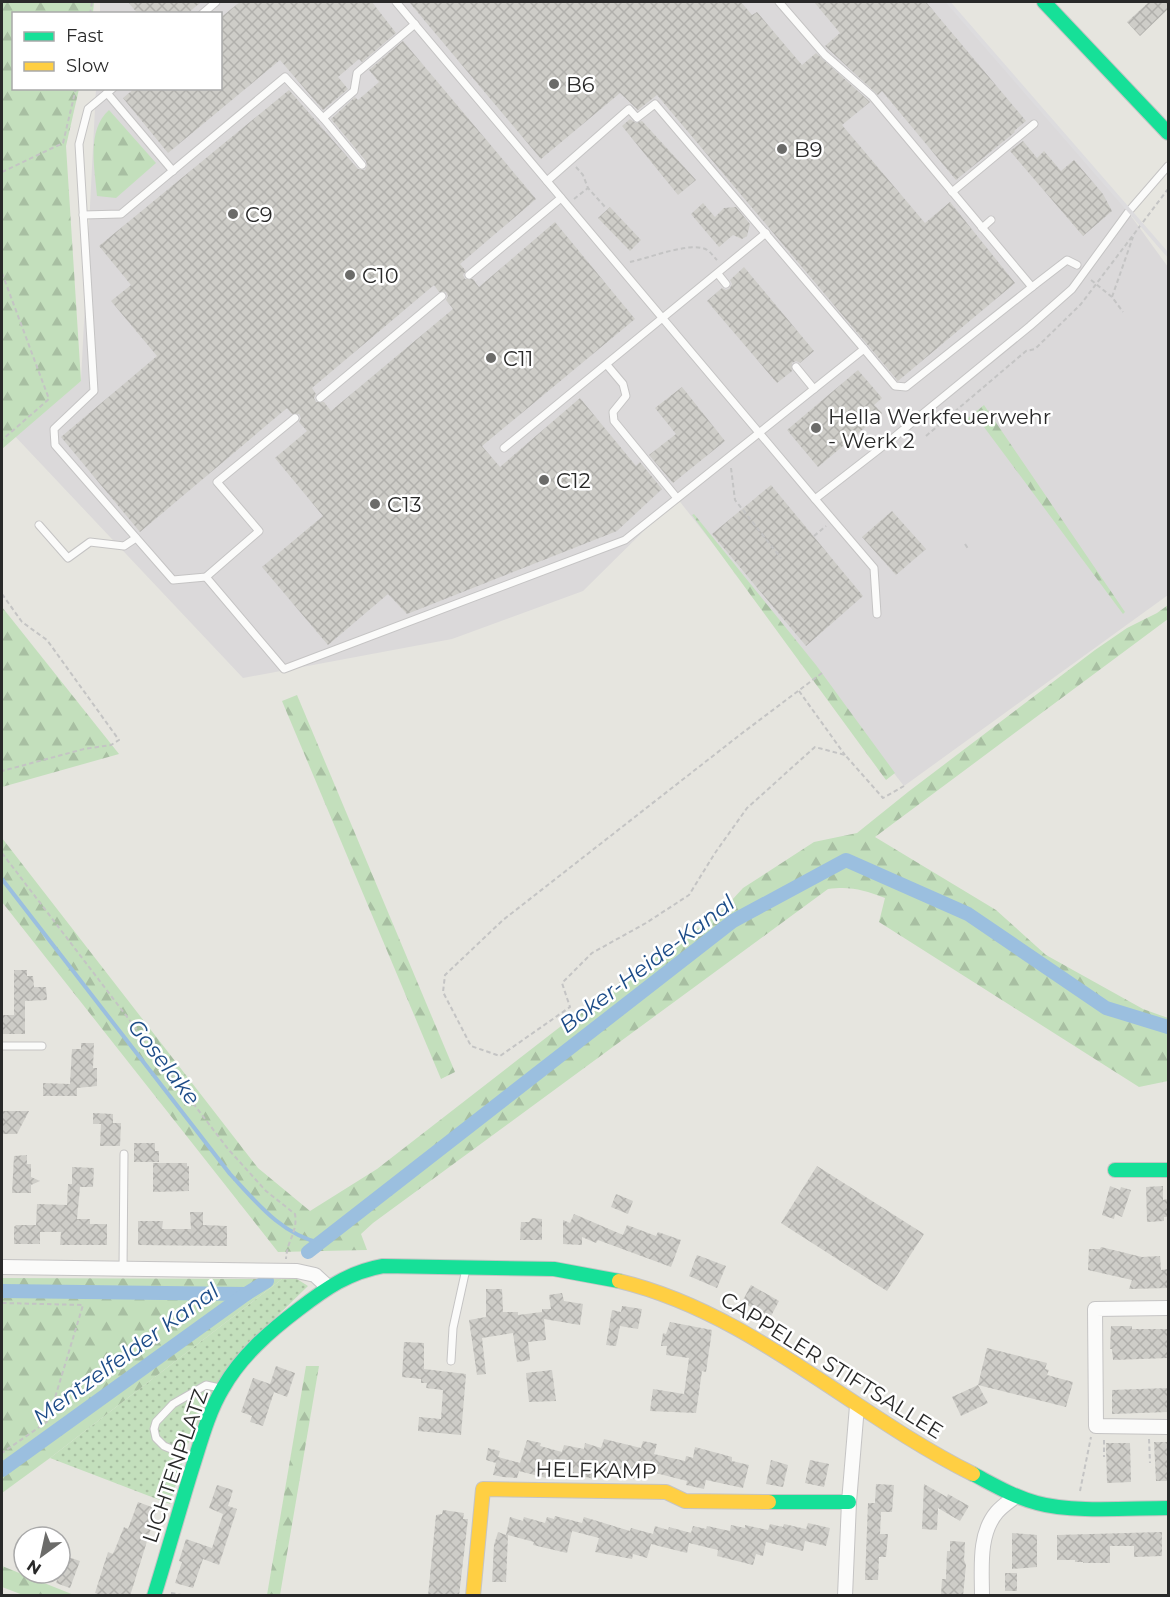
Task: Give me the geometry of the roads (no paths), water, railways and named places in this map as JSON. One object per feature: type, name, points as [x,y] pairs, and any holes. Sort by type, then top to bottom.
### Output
[{"type":"street","points":[[1044,2],[1168,133]]},
{"type":"street","points":[[1115,1170],[1168,1170]]},
{"type":"street","name":"CAPPELER STIFTSALLEE","points":[[328,1287],[344,1276],[362,1269],[383,1266],[554,1269],[596,1275],[698,1307],[744,1331],[857,1406],[946,1461],[1016,1496],[1040,1504],[1077,1508],[1168,1508]]},
{"type":"street","points":[[2,1267],[297,1271],[315,1275],[328,1287]]},
{"type":"street","name":"LICHTENPLATZ","points":[[154,1596],[195,1459],[223,1388],[241,1363],[270,1331],[328,1287]]},
{"type":"street","points":[[1168,1308],[1095,1309],[1100,1426],[1168,1427]]},
{"type":"street","points":[[845,1596],[849,1502],[857,1406]]},
{"type":"street","name":"HELFKAMP","points":[[473,1596],[483,1489],[666,1492],[685,1501],[849,1502]]},
{"type":"street","points":[[982,1596],[981,1554],[988,1532],[996,1513],[1016,1496]]},
{"type":"lane","points":[[204,12],[216,2]]},
{"type":"lane","points":[[396,2],[874,568],[877,614]]},
{"type":"lane","points":[[779,2],[825,55],[872,96],[1032,287]]},
{"type":"lane","points":[[322,118],[354,91],[357,73],[415,24]]},
{"type":"lane","points":[[83,215],[121,214],[285,77],[362,165]]},
{"type":"lane","points":[[173,171],[110,91],[88,109],[79,144],[94,391],[54,429],[55,445],[173,580],[206,577],[259,531],[218,483],[296,418]]},
{"type":"lane","points":[[547,181],[629,109],[637,118],[655,104],[895,386],[906,387],[1067,260],[1077,265]]},
{"type":"lane","points":[[952,192],[1034,124]]},
{"type":"lane","points":[[815,499],[887,443],[1072,289],[1129,211],[1168,166]]},
{"type":"lane","points":[[469,275],[561,198]]},
{"type":"lane","points":[[982,228],[991,219]]},
{"type":"lane","points":[[504,448],[766,233]]},
{"type":"lane","points":[[718,274],[726,284]]},
{"type":"lane","points":[[320,398],[442,296]]},
{"type":"lane","points":[[206,577],[284,669],[625,540],[864,349]]},
{"type":"lane","points":[[607,365],[623,384],[626,396],[613,412],[614,421],[677,498]]},
{"type":"lane","points":[[796,367],[814,389]]},
{"type":"lane","points":[[39,525],[68,558],[90,542],[124,546],[135,538]]},
{"type":"lane","points":[[2,1046],[42,1046]]},
{"type":"lane","points":[[123,1269],[124,1155]]},
{"type":"lane","points":[[451,1361],[453,1328],[466,1267]]},
{"type":"lane","points":[[195,1459],[164,1446],[156,1437],[154,1429],[156,1422],[173,1404],[206,1385],[223,1388]]},
{"type":"waterway","name":"Boker-Heide-Kanal","points":[[308,1252],[733,921],[846,860],[968,914],[1106,1008],[1168,1027]]},
{"type":"waterway","name":"Goselake","points":[[2,879],[230,1174],[260,1206],[282,1225],[294,1233],[321,1243]]},
{"type":"waterway","name":"Boker-Heide-Kanal","points":[[2,1291],[246,1294],[267,1281]]},
{"type":"waterway","name":"Mentzelfelder Kanal","points":[[2,1470],[246,1294]]},
{"type":"railway","points":[[948,2],[1168,255]]},
{"type":"place","name":"B6","points":[[554,84]]},
{"type":"place","name":"B9","points":[[782,149]]},
{"type":"place","name":"C9","points":[[233,214]]},
{"type":"place","name":"C10","points":[[350,275]]},
{"type":"place","name":"C11","points":[[491,358]]},
{"type":"place","name":"Hella Werkfeuerwehr - Werk 2","points":[[816,428]]},
{"type":"place","name":"C12","points":[[544,480]]},
{"type":"place","name":"C13","points":[[375,504]]}]
